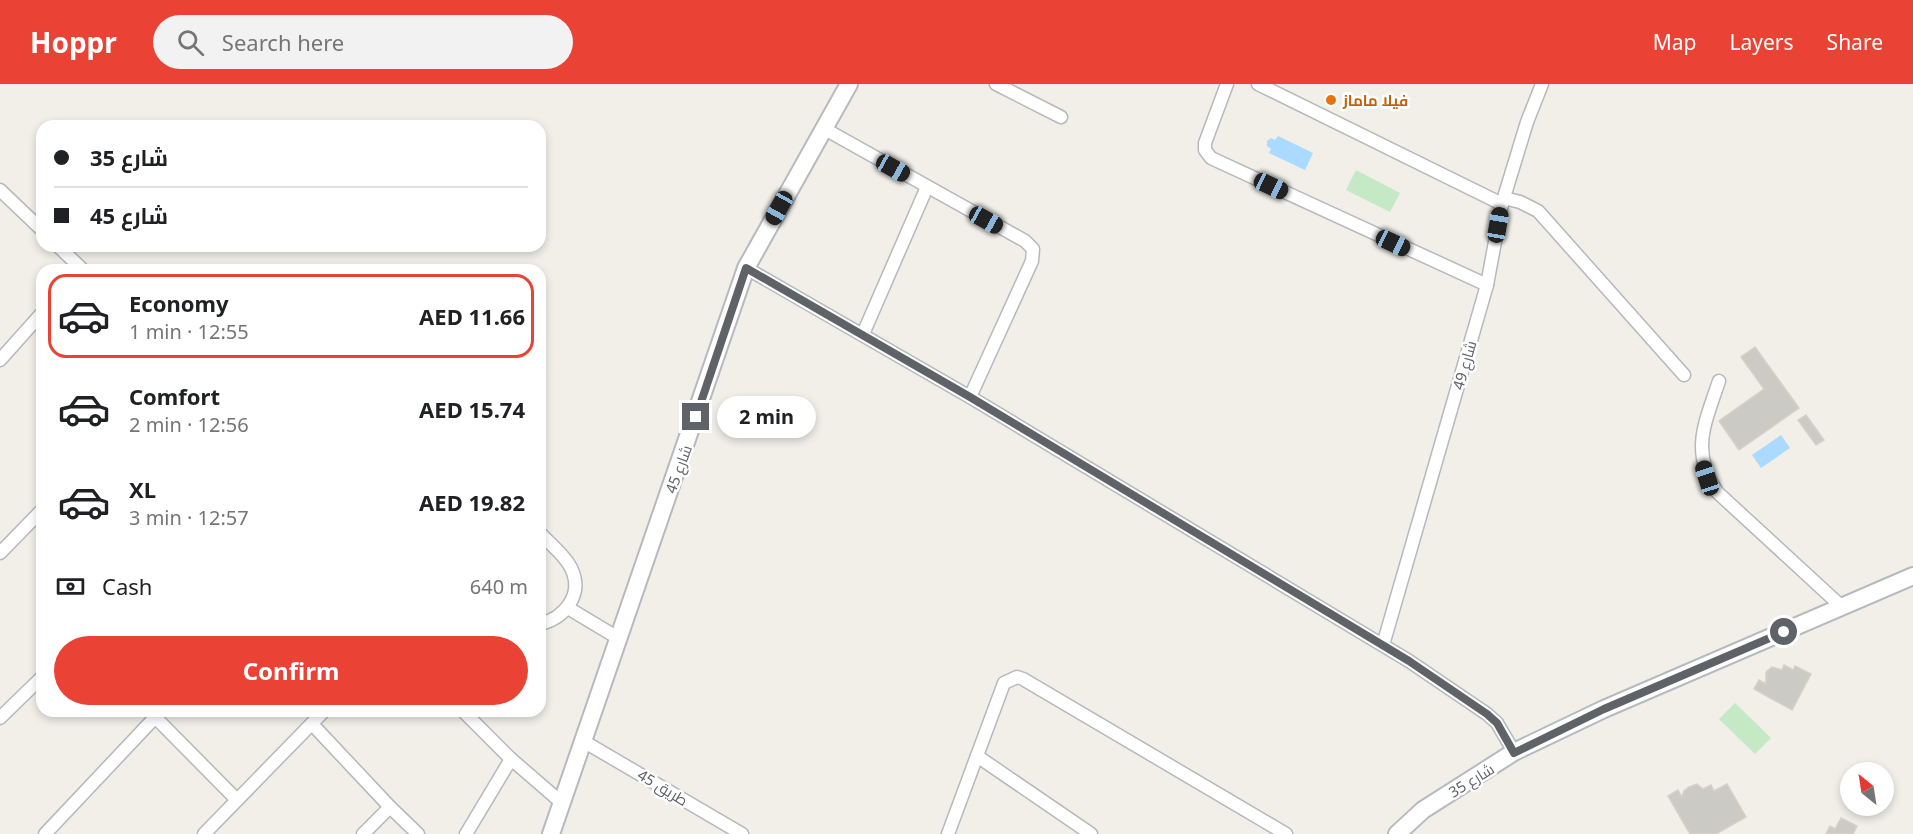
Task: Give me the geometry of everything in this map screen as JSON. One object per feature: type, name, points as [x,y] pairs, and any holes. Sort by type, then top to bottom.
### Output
[{"type":"street","name":"شارع 45","points":[[551,834],[746,268],[849,84]]},
{"type":"street","points":[[996,84],[1061,117]]},
{"type":"street","points":[[1227,84],[1204,143],[1210,158],[1487,285]]},
{"type":"street","points":[[1258,84],[1503,201],[1520,202],[1538,211],[1684,375]]},
{"type":"street","name":"شارع 49","points":[[1383,645],[1487,285],[1503,201],[1527,122],[1542,84]]},
{"type":"street","points":[[823,128],[1025,241],[1033,249],[1032,261],[970,397]]},
{"type":"street","points":[[863,334],[927,187]]},
{"type":"street","points":[[0,190],[36,224]]},
{"type":"street","points":[[64,252],[76,264]]},
{"type":"street","points":[[746,268],[970,397],[1383,645],[1487,714],[1497,723],[1514,753]]},
{"type":"street","points":[[1,357],[36,319]]},
{"type":"street","points":[[1719,381],[1703,427],[1702,461],[1707,478],[1717,492],[1842,607]]},
{"type":"street","points":[[0,553],[36,516]]},
{"type":"street","points":[[546,540],[571,567],[575,588],[568,608],[546,622]]},
{"type":"street","name":"شارع 35","points":[[1397,834],[1423,810],[1514,753],[1604,709],[1913,576]]},
{"type":"street","points":[[568,608],[618,638]]},
{"type":"street","points":[[948,834],[1004,683],[1017,678],[1023,679],[1286,834]]},
{"type":"street","points":[[0,718],[36,683]]},
{"type":"street","points":[[45,834],[155,717]]},
{"type":"street","points":[[161,717],[237,800]]},
{"type":"street","points":[[204,834],[318,717]]},
{"type":"street","points":[[469,717],[511,759],[562,803]]},
{"type":"street","points":[[312,724],[418,834]]},
{"type":"street","name":"طريق 45","points":[[583,741],[742,834]]},
{"type":"street","points":[[977,756],[1091,834]]},
{"type":"street","points":[[466,834],[511,759]]},
{"type":"street","points":[[363,834],[390,807]]},
{"type":"green space","points":[[1356,170],[1400,193],[1390,212],[1346,190]]},
{"type":"green space","points":[[1735,703],[1771,738],[1755,754],[1719,719]]},
{"type":"water","points":[[1278,136],[1313,153],[1305,170],[1269,153],[1271,149],[1267,146],[1267,141],[1271,138],[1275,140]]},
{"type":"water","points":[[1781,435],[1790,448],[1761,468],[1752,455]]},
{"type":"building","points":[[1755,347],[1799,408],[1739,450],[1719,421],[1764,389],[1741,357]]},
{"type":"building","points":[[1806,415],[1824,440],[1816,445],[1798,420]]},
{"type":"building","points":[[1784,665],[1793,670],[1795,666],[1811,674],[1792,710],[1754,689],[1759,680],[1766,684],[1766,672],[1772,667],[1782,670]]},
{"type":"building","points":[[1697,784],[1703,789],[1711,785],[1714,791],[1727,784],[1746,817],[1716,834],[1690,834],[1668,796],[1678,790],[1682,797],[1684,791]]},
{"type":"building","points":[[1841,818],[1857,826],[1853,834],[1826,834],[1830,826],[1835,829]]},
{"type":"place","name":"فيلا ماماز","points":[[1331,100]]},
{"type":"route","points":[[696,417],[746,268],[970,397],[1409,661],[1487,714],[1497,723],[1514,753],[1604,709],[1784,632]]}]
